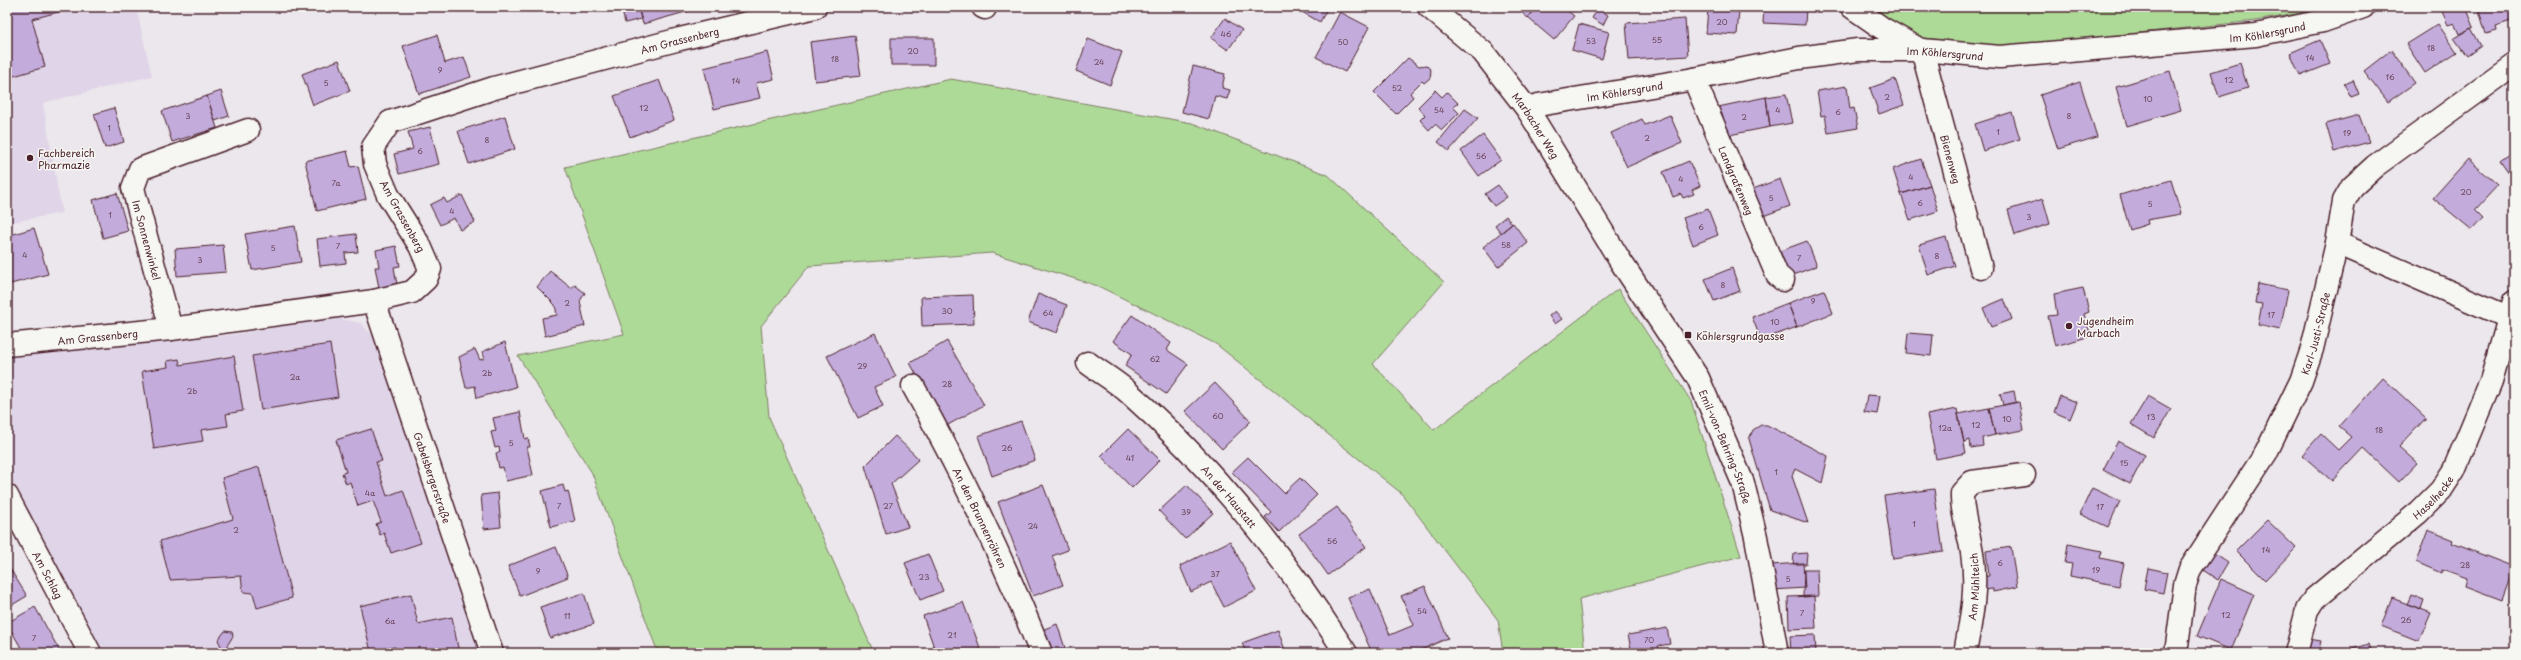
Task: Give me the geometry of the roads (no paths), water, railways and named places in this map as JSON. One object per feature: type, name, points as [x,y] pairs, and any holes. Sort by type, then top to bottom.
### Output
[{"type":"street","name":"Am Grassenberg","points":[[7,345],[171,329],[374,301],[412,292],[426,279],[430,269],[420,246],[388,195],[375,164],[373,146],[390,122],[494,88],[680,39],[815,7]]},
{"type":"street","name":"Marbacher Weg","points":[[1429,7],[1483,52],[1528,110],[1621,262]]},
{"type":"street","points":[[1852,7],[1882,28],[1922,50]]},
{"type":"street","name":"Im Köhlersgrund","points":[[1528,110],[1538,105],[1694,79],[1799,58],[1858,50],[1922,50],[2000,57],[2256,35],[2323,21],[2363,7]]},
{"type":"street","name":"Bienenweg","points":[[1922,50],[1980,268]]},
{"type":"street","name":"Karl-Justi-Straße","points":[[2176,653],[2185,585],[2190,569],[2266,453],[2301,381],[2312,349],[2337,243],[2344,201],[2352,187],[2375,166],[2514,65]]},
{"type":"street","name":"Landgrafenweg","points":[[1694,79],[1778,275],[1783,280]]},
{"type":"street","name":"Im Sonnenwinkel","points":[[171,329],[133,188],[140,168],[248,130]]},
{"type":"street","points":[[2337,243],[2512,309]]},
{"type":"street","name":"Emil-von-Behring-Straße","points":[[1621,262],[1698,378],[1728,444],[1743,483],[1756,537],[1777,653]]},
{"type":"street","name":"Gabelsbergerstraße","points":[[374,301],[492,653]]},
{"type":"street","name":"Haselhecke","points":[[2296,653],[2307,610],[2314,599],[2419,512],[2441,490],[2454,470],[2491,381],[2512,309]]},
{"type":"street","name":"An der Haustatt","points":[[1088,363],[1129,392],[1195,459],[1260,530],[1315,605],[1346,653]]},
{"type":"street","name":"An den Brunnenröhren","points":[[912,386],[940,436],[1016,591],[1040,653]]},
{"type":"street","name":"Am Mühlteich","points":[[1965,653],[1975,599],[1972,554],[1961,505],[1962,493],[1972,482],[2024,475]]},
{"type":"street","name":"Am Schlag","points":[[7,496],[90,653]]},
{"type":"place","name":"Fachbereich Pharmazie","points":[[30,158]]},
{"type":"place","name":"Jugendheim Marbach","points":[[2069,326]]},
{"type":"place","name":"Köhlersgrundgasse","points":[[1688,335]]}]
